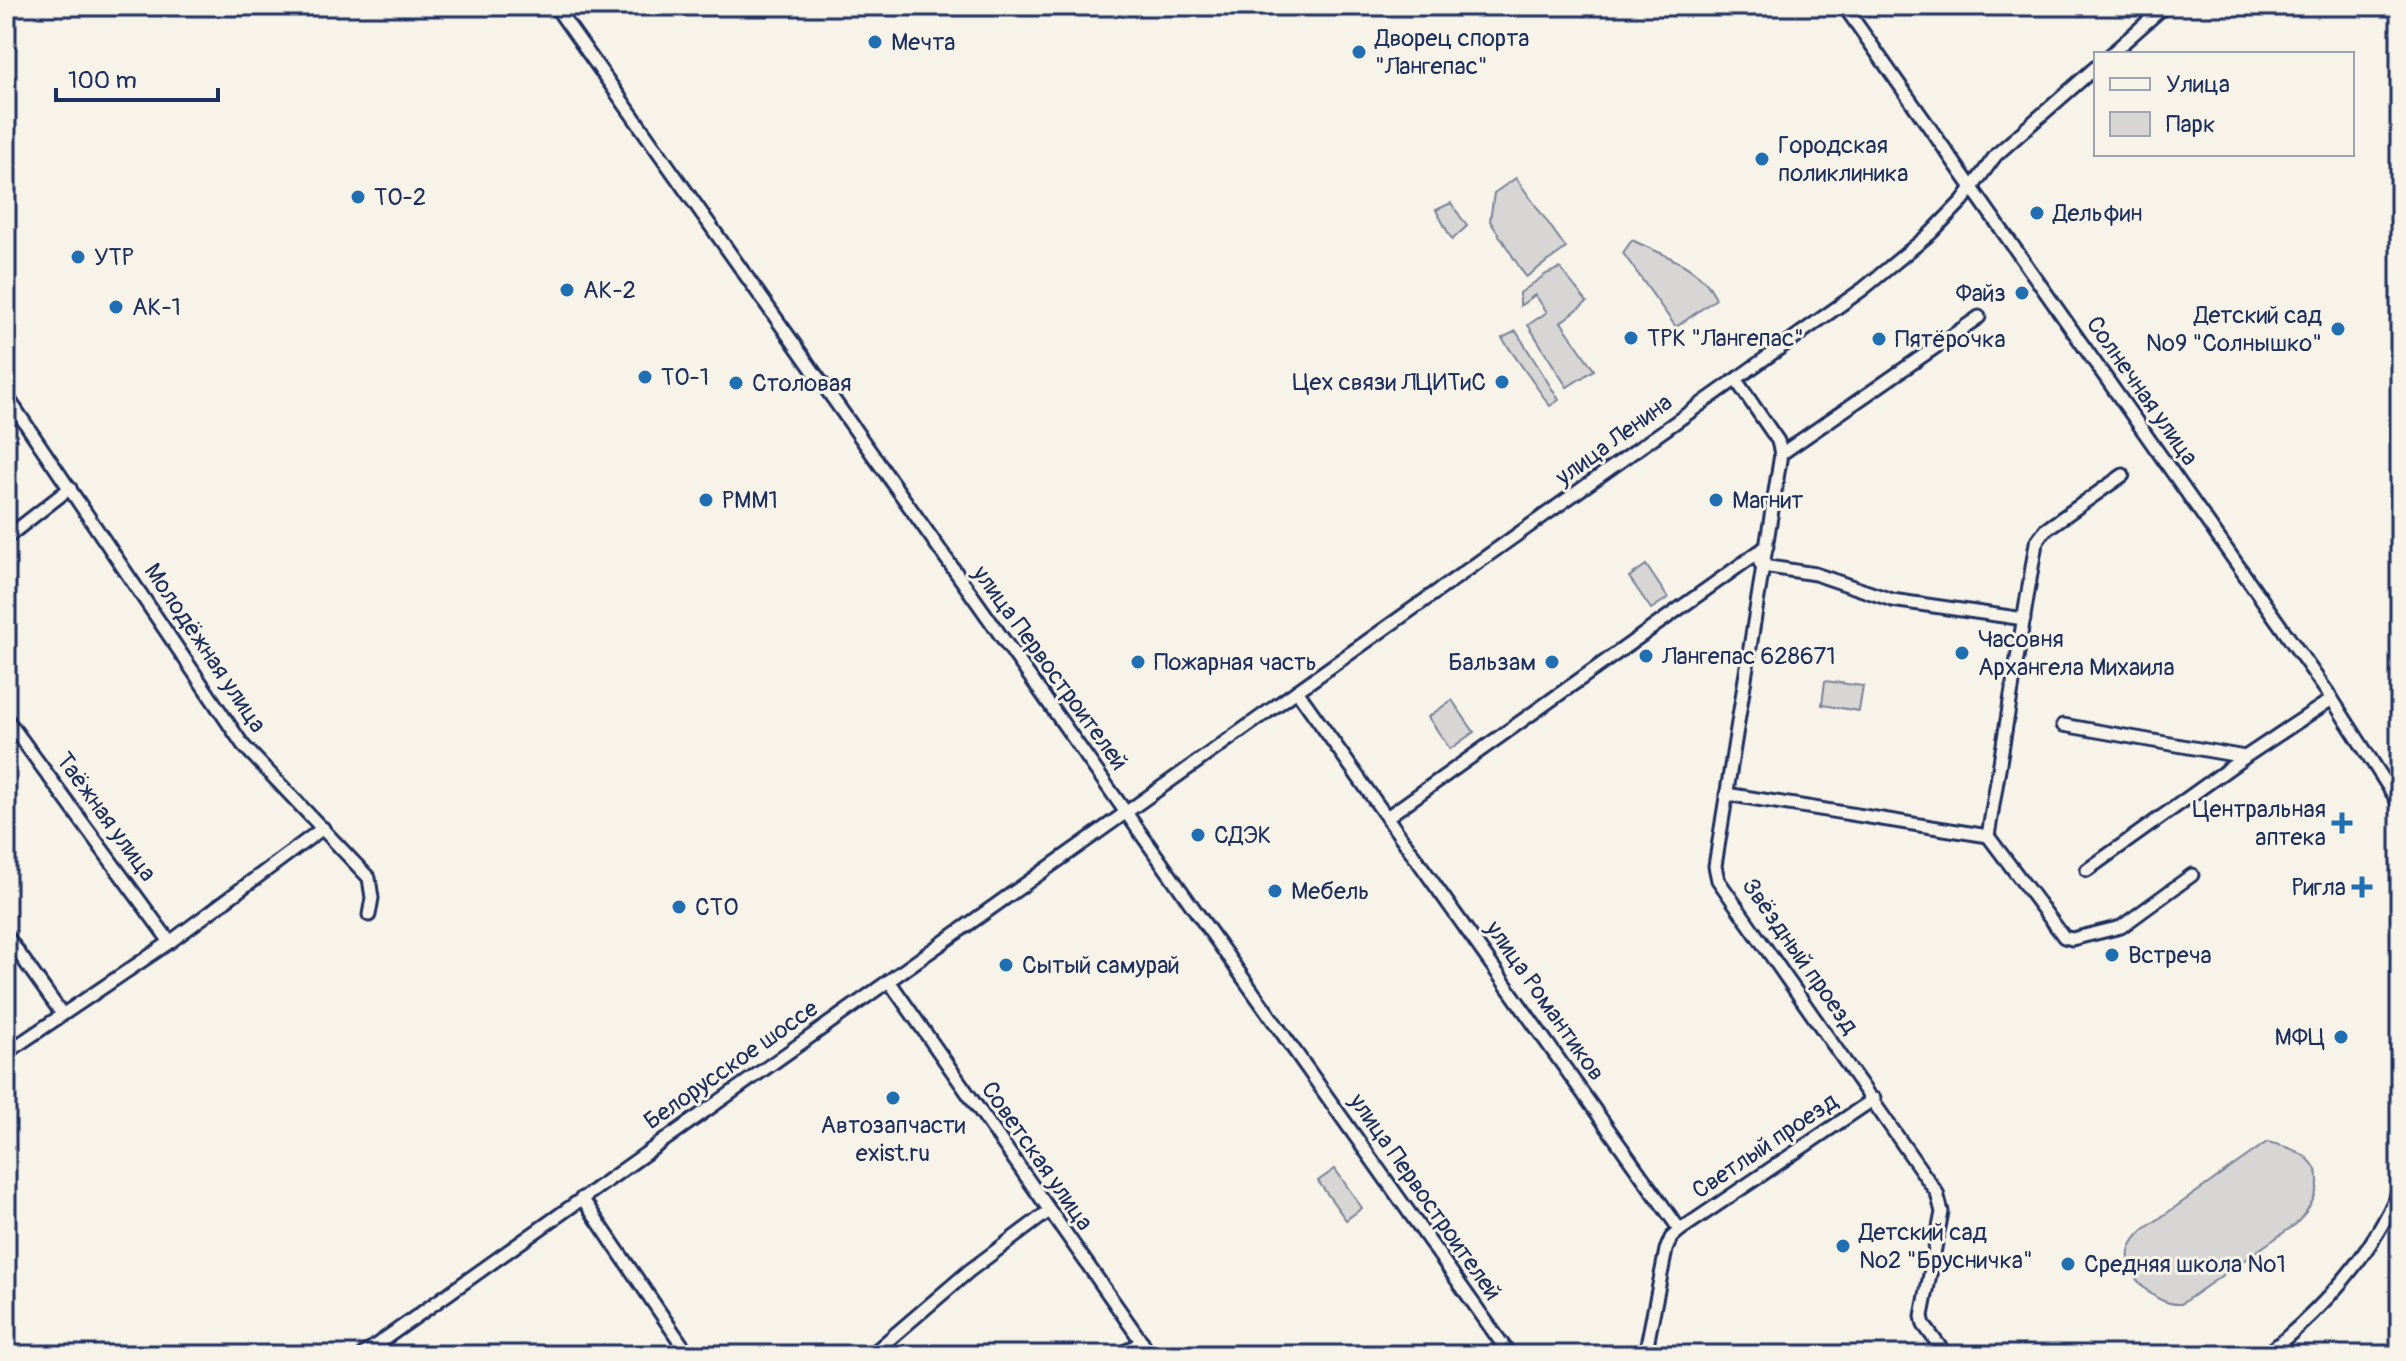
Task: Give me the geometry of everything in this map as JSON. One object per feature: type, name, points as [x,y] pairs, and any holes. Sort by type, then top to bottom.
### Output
[{"type":"street","name":"улица Первостроителей","points":[[555,6],[1510,1355]]},
{"type":"street","name":"Солнечная улица","points":[[1844,6],[2332,699],[2400,805]]},
{"type":"street","points":[[2113,52],[2165,6]]},
{"type":"street","name":"улица Ленина","points":[[1126,813],[1736,380],[1907,254],[1953,212],[1996,155],[2094,69]]},
{"type":"street","points":[[1736,380],[1778,441],[1781,454],[1979,317]]},
{"type":"street","name":"Молодёжная улица","points":[[6,395],[243,745],[369,878],[372,898],[369,915]]},
{"type":"street","name":"Звёздный проезд","points":[[1781,454],[1715,866],[1718,880],[1937,1193],[1942,1212],[1922,1316],[1924,1325],[1946,1355]]},
{"type":"street","points":[[1988,836],[2039,535],[2123,475]]},
{"type":"street","points":[[6,538],[70,488]]},
{"type":"street","points":[[1387,817],[1767,546]]},
{"type":"street","points":[[1753,555],[1763,566],[1815,574],[1892,600],[2024,619]]},
{"type":"street","name":"улица Романтиков","points":[[1297,691],[1680,1230]]},
{"type":"street","points":[[2087,870],[2332,699]]},
{"type":"street","name":"Таёжная улица","points":[[6,718],[170,942]]},
{"type":"street","points":[[2063,725],[2245,757]]},
{"type":"street","points":[[1726,794],[1988,836],[2064,937],[2072,939],[2121,927],[2192,875]]},
{"type":"street","name":"Белорусское шоссе","points":[[362,1355],[1126,813]]},
{"type":"street","points":[[6,1053],[170,942],[323,828]]},
{"type":"street","points":[[6,935],[62,1014]]},
{"type":"street","name":"Советская улица","points":[[889,981],[1151,1355]]},
{"type":"street","name":"Светлый проезд","points":[[1680,1230],[1874,1099]]},
{"type":"street","points":[[2266,1355],[2311,1316],[2359,1262],[2400,1188]]},
{"type":"street","points":[[582,1198],[689,1355]]},
{"type":"street","points":[[871,1355],[969,1271],[1049,1211]]},
{"type":"street","points":[[1645,1355],[1666,1250],[1671,1238],[1680,1230]]},
{"type":"street","points":[[1121,1355],[1142,1341]]},
{"type":"green space","points":[[1516,178],[1566,248],[1526,277],[1490,221],[1494,193]]},
{"type":"green space","points":[[1451,203],[1467,226],[1452,240],[1436,210]]},
{"type":"green space","points":[[1632,240],[1692,270],[1702,278],[1716,299],[1676,327],[1623,253]]},
{"type":"green space","points":[[1560,268],[1587,302],[1561,322],[1594,370],[1567,387],[1528,325],[1547,312],[1535,295],[1520,306],[1520,293]]},
{"type":"green space","points":[[1516,331],[1559,400],[1550,406],[1502,338]]},
{"type":"green space","points":[[1646,565],[1668,598],[1651,609],[1629,577]]},
{"type":"green space","points":[[1825,681],[1863,686],[1859,711],[1822,705]]},
{"type":"green space","points":[[1452,700],[1474,732],[1450,749],[1428,717]]},
{"type":"green space","points":[[2267,1142],[2300,1153],[2316,1171],[2318,1182],[2315,1195],[2296,1224],[2181,1304],[2162,1300],[2144,1288],[2129,1261],[2134,1239]]},
{"type":"green space","points":[[1335,1169],[1362,1208],[1346,1220],[1318,1181]]},
{"type":"place","name":"Мечта","points":[[875,42]]},
{"type":"place","name":"Дворец спорта \"Лангепас\"","points":[[1359,52]]},
{"type":"place","name":"Городская поликлиника","points":[[1762,159]]},
{"type":"place","name":"ТО-2","points":[[358,197]]},
{"type":"place","name":"Дельфин","points":[[2037,213]]},
{"type":"place","name":"УТР","points":[[78,257]]},
{"type":"place","name":"АК-2","points":[[567,290]]},
{"type":"place","name":"Файз","points":[[2022,293]]},
{"type":"place","name":"АК-1","points":[[116,307]]},
{"type":"place","name":"Детский сад №9 \"Солнышко\"","points":[[2338,329]]},
{"type":"place","name":"ТРК \"Лангепас\"","points":[[1631,338]]},
{"type":"place","name":"Пятёрочка","points":[[1879,339]]},
{"type":"place","name":"ТО-1","points":[[645,377]]},
{"type":"place","name":"Цех связи ЛЦИТиС","points":[[1502,382]]},
{"type":"place","name":"Столовая","points":[[736,383]]},
{"type":"place","name":"РММ1","points":[[706,500]]},
{"type":"place","name":"Магнит","points":[[1716,500]]},
{"type":"place","name":"Часовня Архангела Михаила","points":[[1962,653]]},
{"type":"place","name":"Лангепас 628671","points":[[1646,656]]},
{"type":"place","name":"Пожарная часть","points":[[1138,662]]},
{"type":"place","name":"Бальзам","points":[[1552,662]]},
{"type":"place","name":"Центральная аптека","points":[[2342,823]]},
{"type":"place","name":"СДЭК","points":[[1198,835]]},
{"type":"place","name":"Ригла","points":[[2362,887]]},
{"type":"place","name":"Мебель","points":[[1275,891]]},
{"type":"place","name":"СТО","points":[[679,907]]},
{"type":"place","name":"Встреча","points":[[2112,955]]},
{"type":"place","name":"Сытый самурай","points":[[1006,965]]},
{"type":"place","name":"МФЦ","points":[[2341,1037]]},
{"type":"place","name":"Автозапчасти exist.ru","points":[[893,1098]]},
{"type":"place","name":"Детский сад №2 \"Брусничка\"","points":[[1843,1246]]},
{"type":"place","name":"Средняя школа №1","points":[[2068,1264]]}]
